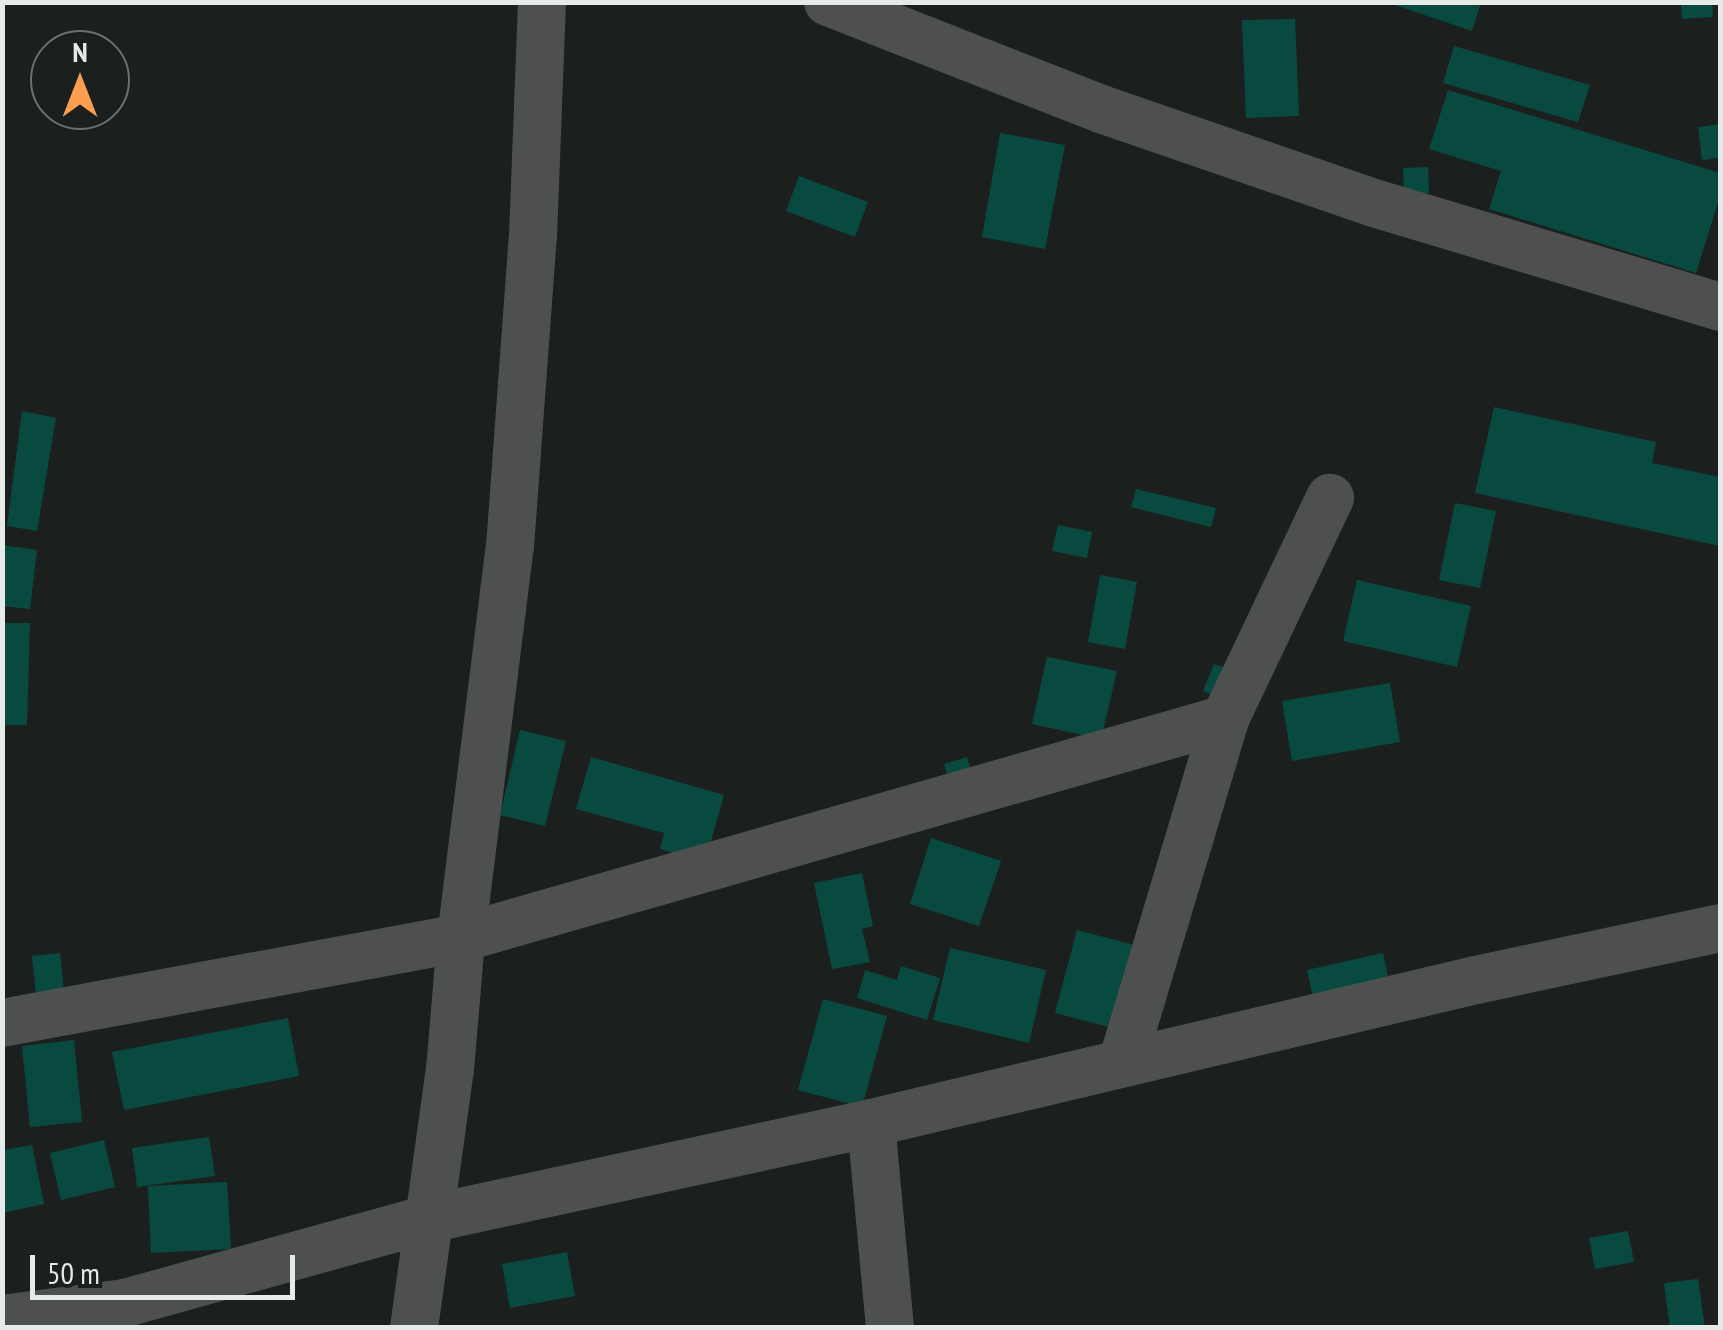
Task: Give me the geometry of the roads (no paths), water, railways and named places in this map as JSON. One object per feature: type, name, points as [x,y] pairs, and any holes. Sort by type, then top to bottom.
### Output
[{"type":"street","points":[[414,1328],[450,1070],[462,938],[510,546],[533,236],[542,2]]},
{"type":"street","points":[[828,2],[1101,109],[1374,203],[1720,307]]},
{"type":"street","points":[[1122,1064],[1225,720],[1330,498]]},
{"type":"street","points":[[2,1023],[462,938],[1225,720]]},
{"type":"street","points":[[2,1319],[125,1315],[428,1219],[871,1123],[1720,928]]},
{"type":"street","points":[[871,1123],[890,1328]]}]
